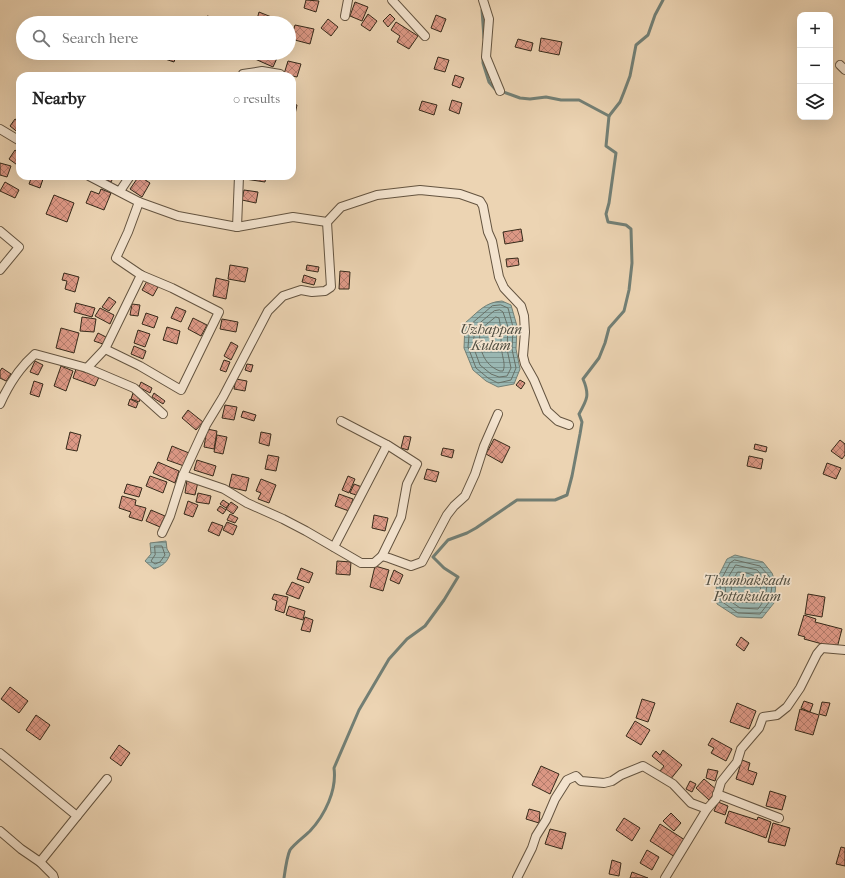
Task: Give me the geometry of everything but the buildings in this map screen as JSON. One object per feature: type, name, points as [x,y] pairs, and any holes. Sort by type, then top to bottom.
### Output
[{"type":"street","points":[[345,16],[348,0]]},
{"type":"street","points":[[392,0],[425,36]]},
{"type":"street","points":[[483,0],[489,19],[486,57],[500,91]]},
{"type":"street","points":[[0,129],[16,139]]},
{"type":"street","points":[[97,180],[139,202],[178,216],[237,227],[293,217],[327,222]]},
{"type":"street","points":[[120,191],[127,180]]},
{"type":"street","points":[[237,227],[239,180]]},
{"type":"street","points":[[162,533],[170,516],[184,475],[206,425],[223,397],[268,311],[283,296],[301,290],[312,292],[325,291],[331,287],[327,222],[341,207],[377,195],[420,190],[460,194],[480,201],[483,206],[486,225],[492,241],[499,276],[504,288],[521,306],[524,316],[525,332],[523,356],[525,364],[534,380],[547,412],[558,421],[569,425]]},
{"type":"street","points":[[104,349],[140,366],[181,390],[219,312],[172,288],[141,275],[116,258],[139,202]]},
{"type":"street","points":[[0,231],[19,247],[0,270]]},
{"type":"street","points":[[87,368],[104,349],[141,275]]},
{"type":"street","points":[[0,404],[5,392],[25,363],[35,354],[87,368],[134,388],[164,414]]},
{"type":"street","points":[[382,556],[411,566],[422,562],[447,514],[465,496],[498,414]]},
{"type":"street","points":[[184,475],[224,489],[247,503],[283,519],[361,563],[374,563],[382,556],[401,517],[407,484],[417,464],[387,445],[341,421]]},
{"type":"street","points":[[334,547],[387,445]]},
{"type":"street","points":[[665,878],[707,809],[713,803],[721,782],[737,762],[741,749],[759,728],[763,717],[776,715],[788,708],[802,685],[809,668],[822,648],[845,650]]},
{"type":"street","points":[[0,753],[77,816]]},
{"type":"street","points":[[518,878],[536,836],[546,820],[555,799],[567,780],[576,776],[581,781],[604,783],[612,781],[621,775],[643,766],[673,784],[691,803],[707,809]]},
{"type":"street","points":[[40,862],[107,779]]},
{"type":"street","points":[[717,794],[779,818]]},
{"type":"street","points":[[0,831],[21,849],[40,862],[54,878]]},
{"type":"water","name":"Uzhappan Kulam","points":[[502,301],[511,305],[517,326],[516,349],[520,369],[514,384],[498,387],[486,381],[473,370],[464,348],[465,323],[478,311],[491,303]]},
{"type":"water","points":[[166,541],[167,549],[170,554],[169,557],[164,564],[154,569],[145,561],[151,554],[150,543]]},
{"type":"water","name":"Thumbakkadu Pottakulam","points":[[735,555],[763,562],[772,573],[776,584],[774,603],[762,618],[737,617],[717,604],[716,581],[727,559]]},
{"type":"waterway","points":[[609,116],[620,102],[624,92],[630,76],[636,45],[648,35],[655,15],[663,0]]},
{"type":"waterway","points":[[482,10],[484,38]]},
{"type":"waterway","points":[[284,878],[290,850],[315,825],[329,802],[334,785],[334,768],[359,710],[389,659],[407,639],[425,626],[444,600],[458,577],[444,568],[433,557],[448,540],[476,528],[517,500],[555,500],[567,495],[582,422],[579,414],[587,397],[583,379],[599,358],[609,328],[624,311],[629,290],[632,263],[631,229],[626,225],[608,222],[606,214],[616,153],[606,146],[609,116],[579,100],[561,100],[546,97],[530,99],[520,98],[495,89],[489,82],[483,63],[483,57]]}]
